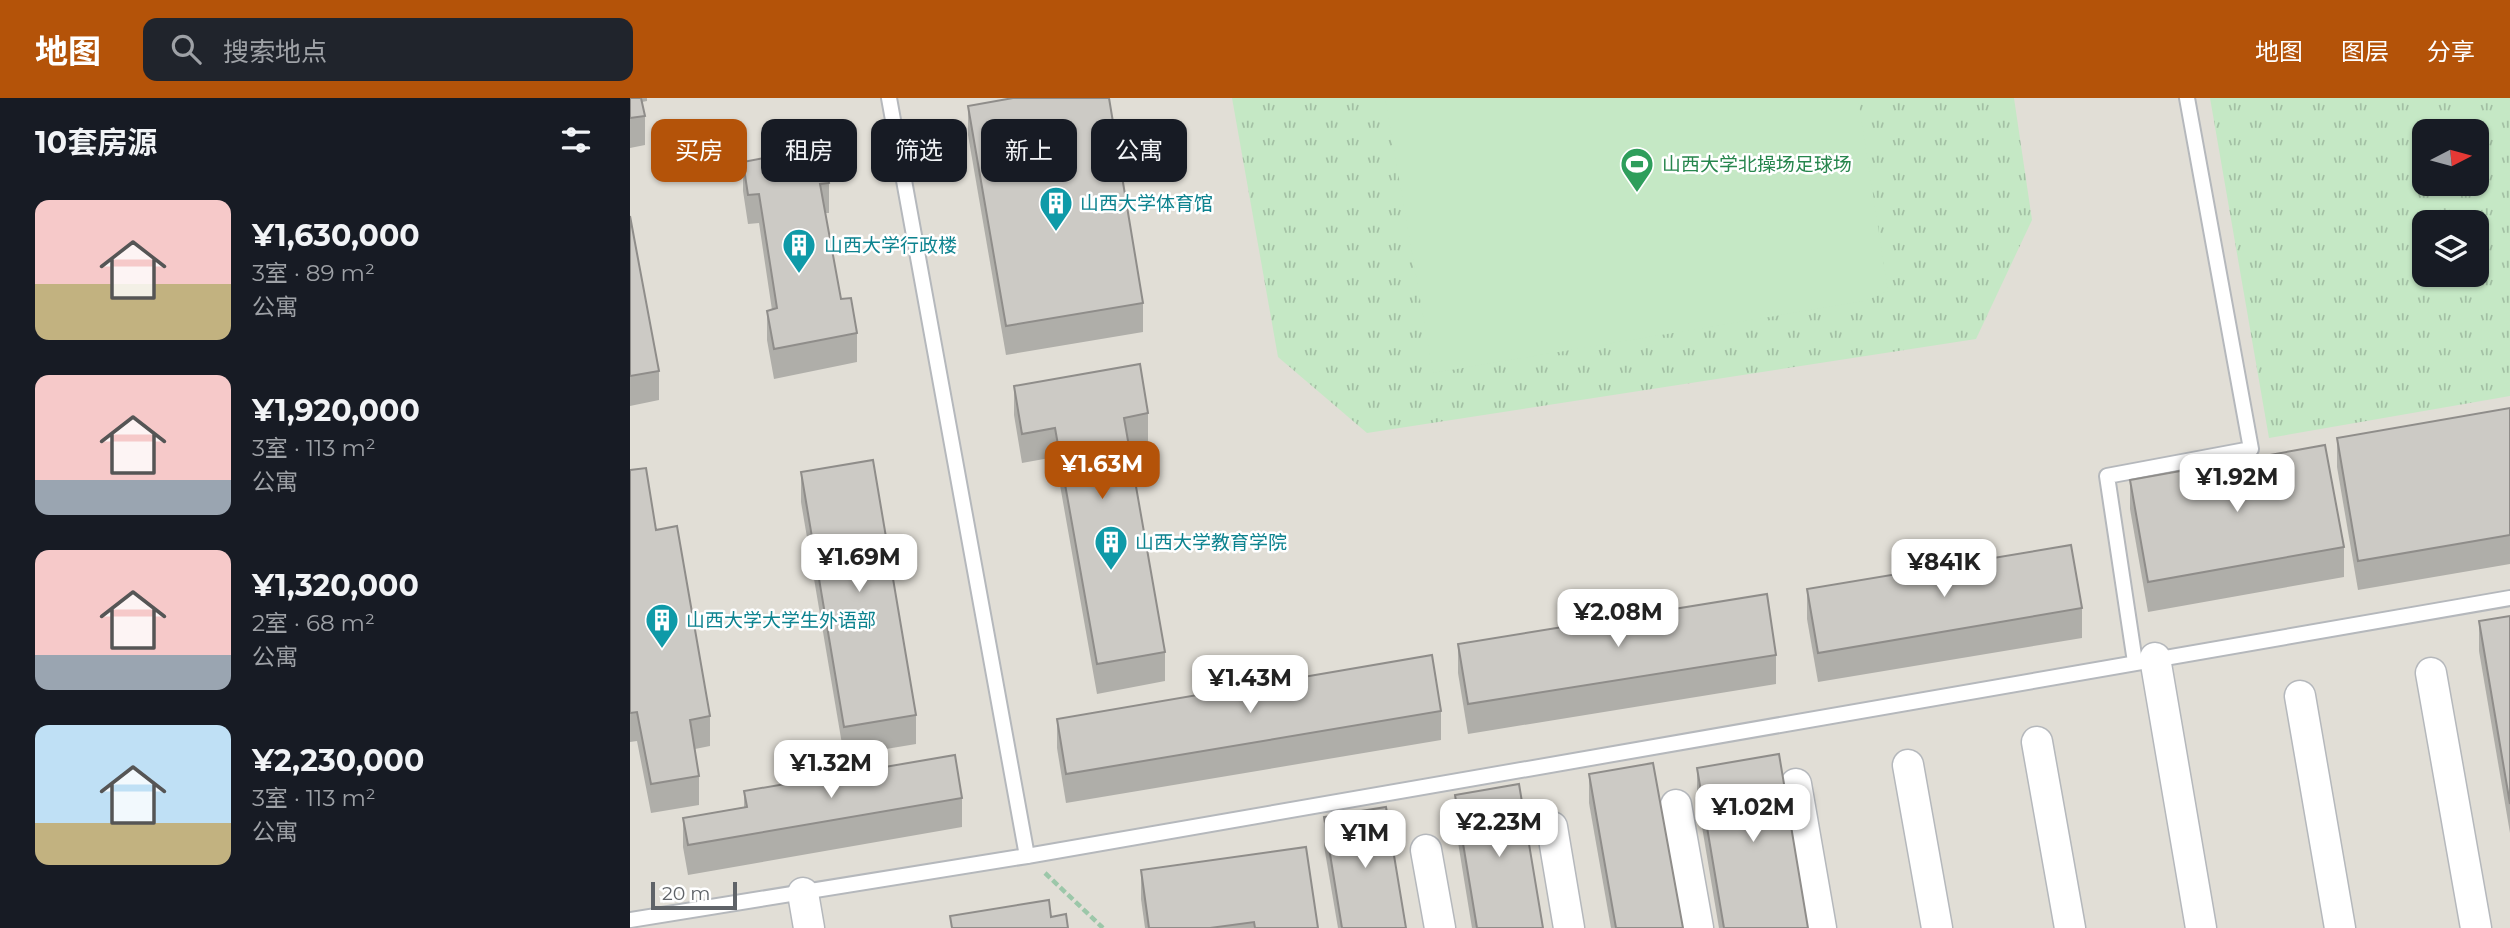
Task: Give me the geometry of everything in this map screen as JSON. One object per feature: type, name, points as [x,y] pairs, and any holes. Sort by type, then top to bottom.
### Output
[{"type":"street","points":[[2145,660],[2164,720],[2200,928]]},
{"type":"street","points":[[2431,673],[2476,928]]},
{"type":"street","points":[[2300,696],[2340,928]]},
{"type":"street","points":[[2037,742],[2070,928]]},
{"type":"street","points":[[1908,765],[1937,928]]},
{"type":"street","points":[[1796,784],[1821,928]]},
{"type":"street","points":[[1676,805],[1698,928]]},
{"type":"street","points":[[1552,827],[1569,928]]},
{"type":"street","points":[[1426,850],[1440,928]]},
{"type":"street","points":[[803,893],[809,928]]},
{"type":"lane","points":[[889,98],[1027,856]]},
{"type":"lane","points":[[2145,660],[2107,476],[2251,449],[2187,98]]},
{"type":"lane","points":[[630,920],[1027,856],[2510,598]]},
{"type":"path","points":[[1027,856],[1103,928]]},
{"type":"shaded area","points":[[630,98],[2510,98],[2510,928],[630,928]]},
{"type":"green space","points":[[1232,98],[2014,98],[2032,220],[1976,339],[1367,433],[1278,357]]},
{"type":"green space","name":"山西大学北操场足球场","points":[[1385,98],[1858,98],[1888,291],[1865,301],[1433,373]]},
{"type":"green space","points":[[2210,98],[2510,98],[2510,396],[2269,438]]},
{"type":"building","points":[[630,98],[641,98],[645,116],[630,118]]},
{"type":"building","name":"山西大学体育馆","points":[[1013,98],[1109,98],[1112,119],[1091,119],[1091,182],[1123,182],[1143,303],[1006,326],[981,182],[1077,182],[1077,119],[981,119],[981,181],[968,106]]},
{"type":"building","name":"山西大学行政楼","points":[[761,159],[761,182],[829,182],[820,184],[841,299],[851,298],[857,333],[774,349],[767,311],[777,308],[759,194],[748,195],[747,161]]},
{"type":"building","points":[[630,216],[659,371],[630,376]]},
{"type":"building","name":"山西大学教育学院","points":[[1140,364],[1148,413],[1124,418],[1165,652],[1097,664],[1055,428],[1022,434],[1014,386]]},
{"type":"building","points":[[2510,408],[2510,535],[2358,561],[2337,438]]},
{"type":"building","points":[[2325,445],[2344,547],[2148,582],[2130,480]]},
{"type":"building","points":[[873,460],[916,715],[844,727],[801,472]]},
{"type":"building","name":"山西大学大学生外语部","points":[[646,468],[656,530],[677,526],[710,716],[690,720],[699,776],[651,784],[637,712],[630,713],[630,470]]},
{"type":"building","points":[[2071,545],[2082,608],[1818,653],[1807,589]]},
{"type":"building","points":[[1767,594],[1776,655],[1468,704],[1458,644]]},
{"type":"building","points":[[2510,616],[2510,804],[2479,621]]},
{"type":"building","points":[[1432,655],[1441,711],[1066,774],[1057,719]]},
{"type":"building","points":[[1779,754],[1808,928],[1724,928],[1697,768]]},
{"type":"building","points":[[955,755],[962,798],[688,845],[683,818],[747,807],[744,791]]},
{"type":"building","points":[[1653,763],[1683,928],[1616,928],[1589,774]]},
{"type":"building","points":[[1519,784],[1543,928],[1477,928],[1455,795]]},
{"type":"building","points":[[1386,807],[1406,928],[1342,928],[1324,817]]},
{"type":"building","points":[[1306,847],[1318,928],[1255,928],[1254,922],[1210,928],[1149,928],[1141,870]]},
{"type":"building","points":[[1049,900],[1051,917],[1066,914],[1068,928],[952,928],[950,916]]},
{"type":"place","name":"山西大学北操场足球场","points":[[1637,194]]},
{"type":"place","name":"山西大学体育馆","points":[[1056,233]]},
{"type":"place","name":"山西大学行政楼","points":[[799,275]]},
{"type":"place","name":"山西大学教育学院","points":[[1111,572]]},
{"type":"place","name":"山西大学大学生外语部","points":[[662,650]]}]
